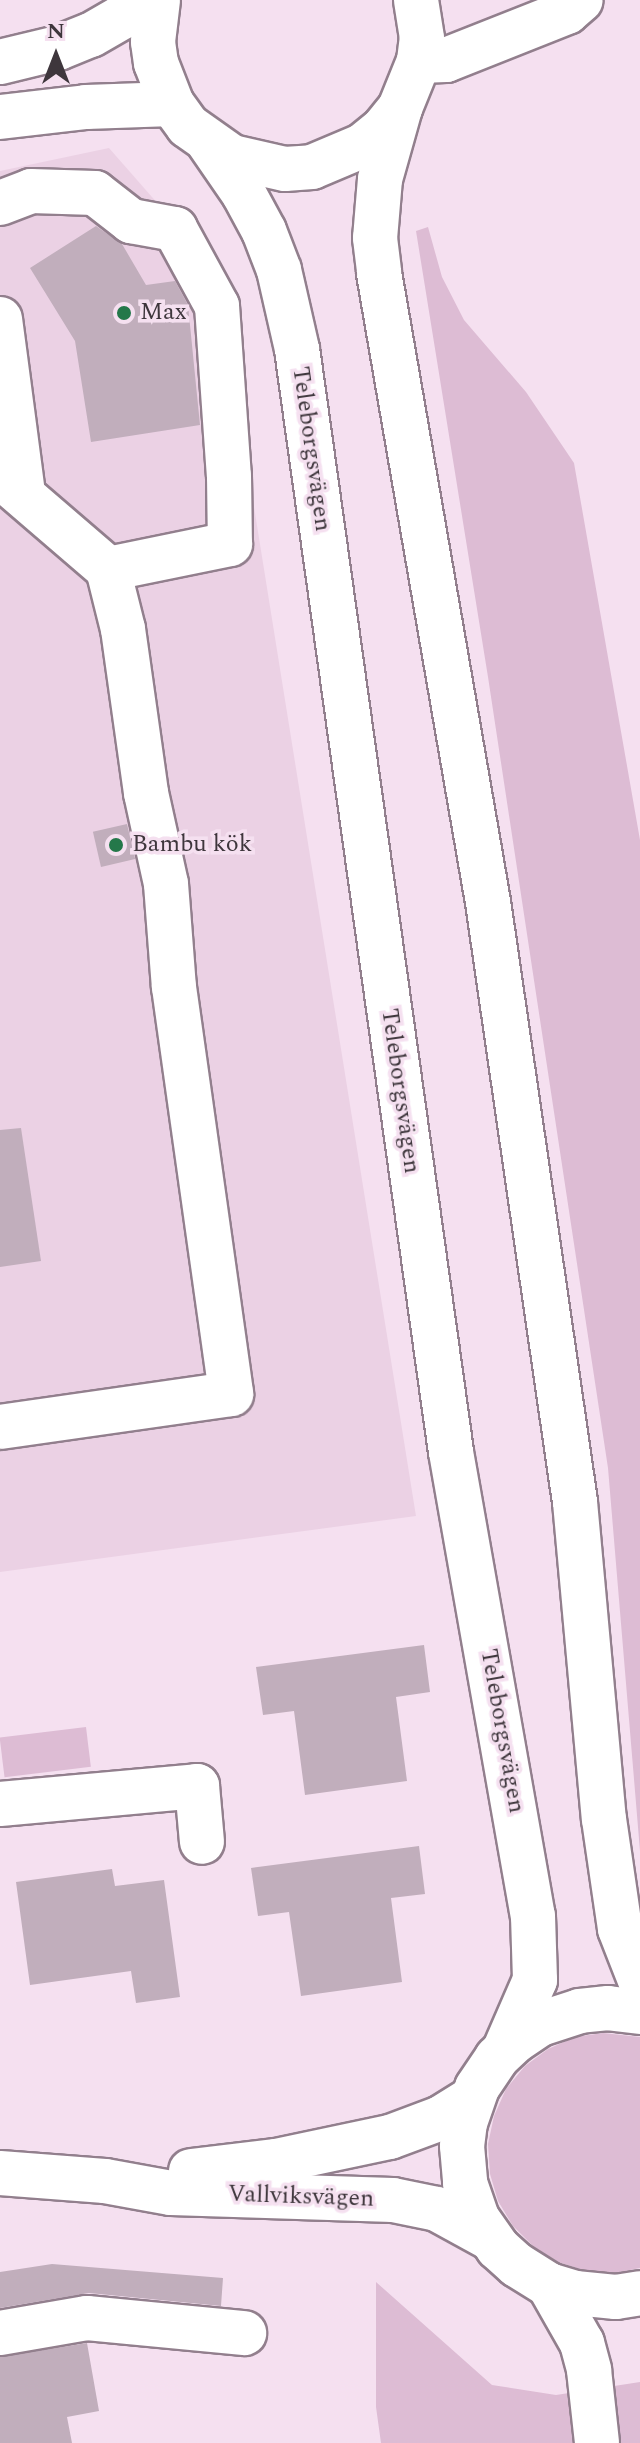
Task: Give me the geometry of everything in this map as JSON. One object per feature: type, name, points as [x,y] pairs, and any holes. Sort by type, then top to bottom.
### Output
[{"type":"main road","points":[[0,62],[58,48],[91,35],[122,17],[141,0]]},
{"type":"main road","points":[[158,0],[153,42],[156,63],[172,104],[188,126],[232,157],[285,169],[312,167],[362,146],[383,129],[400,108]]},
{"type":"main road","points":[[416,0],[422,38],[419,61],[400,108],[380,179],[375,238],[488,902],[575,1502],[607,1835],[620,1929],[640,1980]]},
{"type":"main road","points":[[419,61],[446,60],[567,12],[581,0]]},
{"type":"main road","points":[[0,117],[86,107],[172,104]]},
{"type":"main road","name":"Teleborgsvägen","points":[[209,143],[244,194],[264,231],[279,270],[297,349],[451,1452],[533,1916],[535,1980],[505,2049]]},
{"type":"main road","points":[[0,203],[31,191],[95,193],[131,221],[175,229],[217,306],[229,476],[230,544],[108,569]]},
{"type":"main road","points":[[0,319],[12,484],[108,569],[123,629],[146,793],[166,884],[174,987],[231,1394],[0,1427]]},
{"type":"main road","points":[[0,1804],[197,1786],[202,1842]]},
{"type":"main road","points":[[640,2012],[608,2008],[566,2014],[540,2024],[505,2049],[483,2077],[472,2099],[463,2134],[463,2171],[468,2195],[490,2238],[527,2273],[549,2285],[589,2296],[640,2293]]},
{"type":"main road","name":"Vallviksvägen","points":[[105,2181],[250,2165],[329,2151],[390,2137],[441,2118],[472,2099]]},
{"type":"main road","name":"Vallviksvägen","points":[[0,2173],[105,2181],[171,2193],[393,2200],[437,2209],[490,2238]]},
{"type":"main road","points":[[549,2285],[582,2343],[589,2370],[597,2443]]},
{"type":"main road","points":[[0,2333],[87,2318],[244,2333]]},
{"type":"shaded area","points":[[109,148],[216,270],[416,1516],[0,1572],[0,171]]},
{"type":"shaded area","points":[[428,227],[442,277],[464,320],[526,392],[574,463],[640,840],[640,1851],[608,1468],[488,677],[416,231]]},
{"type":"shaded area","points":[[86,1727],[91,1767],[5,1777],[0,1738]]},
{"type":"shaded area","points":[[603,2033],[640,2037],[640,2268],[615,2273],[586,2271],[558,2262],[534,2247],[513,2226],[498,2201],[490,2174],[488,2144],[494,2116],[506,2089],[525,2066],[548,2049],[575,2037]]},
{"type":"shaded area","points":[[376,2282],[492,2385],[556,2395],[640,2382],[640,2443],[381,2443],[376,2407]]},
{"type":"building","name":"Max","points":[[96,226],[122,244],[146,285],[175,281],[188,305],[200,425],[91,442],[75,341],[30,268]]},
{"type":"building","name":"Bambu kök","points":[[127,824],[135,859],[101,867],[93,832]]},
{"type":"building","points":[[21,1128],[41,1261],[0,1267],[0,1130]]},
{"type":"building","points":[[424,1645],[430,1692],[396,1697],[407,1781],[305,1795],[294,1711],[263,1715],[256,1667]]},
{"type":"building","points":[[419,1846],[425,1894],[391,1898],[402,1982],[301,1996],[289,1912],[258,1916],[251,1868]]},
{"type":"building","points":[[112,1869],[115,1886],[164,1880],[180,1997],[136,2003],[131,1971],[30,1985],[16,1882]]},
{"type":"building","points":[[52,2264],[223,2278],[221,2306],[89,2293],[0,2308],[0,2272]]},
{"type":"building","points":[[87,2343],[99,2411],[67,2417],[72,2443],[0,2443],[0,2357]]},
{"type":"place","name":"Max","points":[[124,313]]},
{"type":"place","name":"Bambu kök","points":[[116,845]]}]
